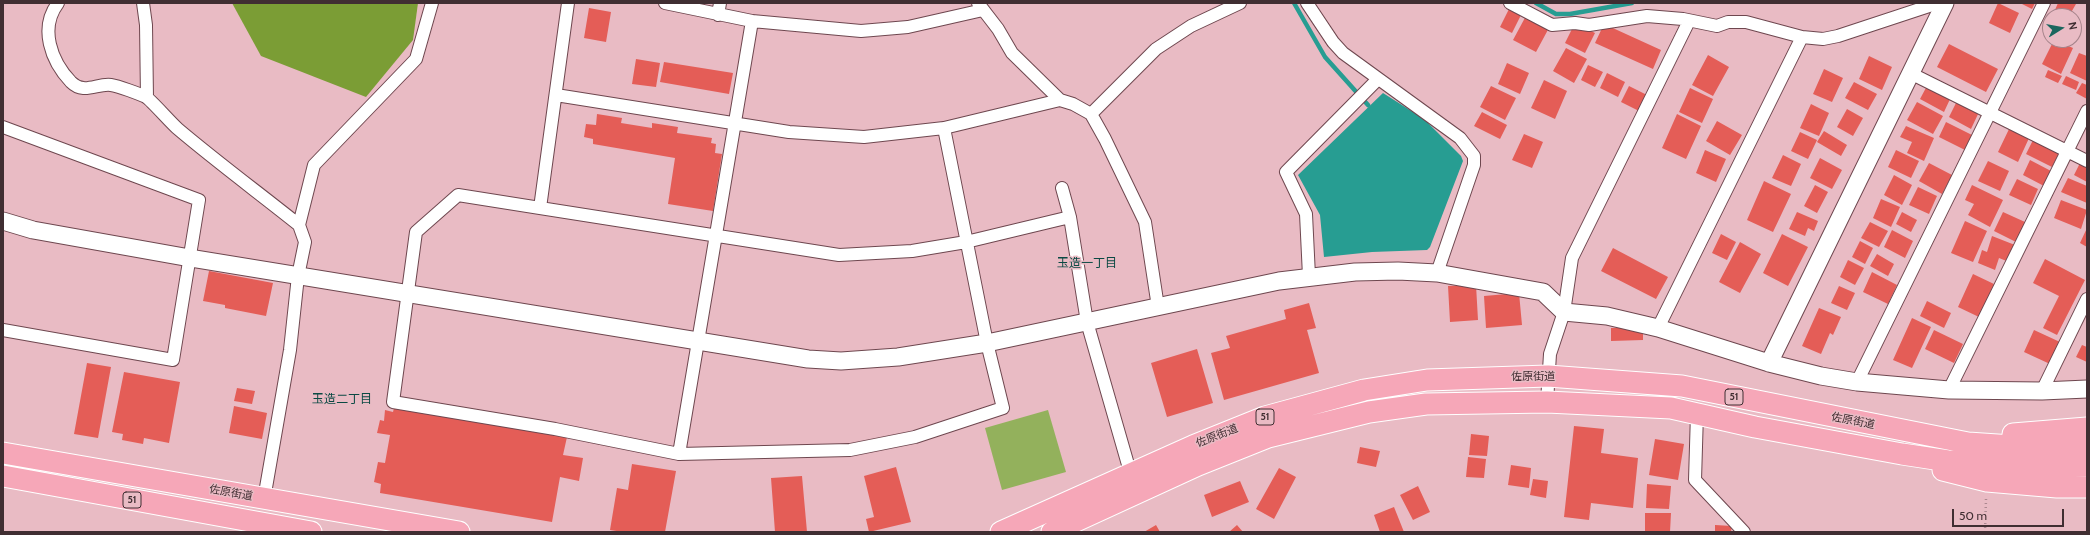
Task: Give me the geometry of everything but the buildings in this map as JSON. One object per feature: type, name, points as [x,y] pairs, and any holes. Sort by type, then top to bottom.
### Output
[{"type":"highway","name":"佐原街道","points":[[1001,532],[1193,446],[1265,417],[1364,390],[1427,380],[1548,376],[1682,386],[1968,443],[2005,446],[2087,446]]},
{"type":"highway","name":"佐原街道","points":[[1052,532],[1198,464],[1268,436],[1309,425],[1369,412],[1426,404],[1547,402],[1671,408],[1755,427],[1948,461],[2035,467],[2087,466]]},
{"type":"highway","points":[[1918,434],[1996,434],[2087,428]]},
{"type":"highway","name":"佐原街道","points":[[3,453],[459,532]]},
{"type":"highway","points":[[1902,454],[1942,470],[1987,481],[2057,487],[2087,487]]},
{"type":"highway","name":"51","points":[[3,476],[260,528],[311,532]]},
{"type":"street","points":[[58,3],[53,11],[48,26],[50,45],[62,72],[73,84],[84,89],[111,85],[147,98],[179,129],[299,225]]},
{"type":"street","points":[[142,3],[146,26],[147,98]]},
{"type":"street","points":[[260,528],[290,350],[298,276],[304,242],[299,225],[314,165],[416,59],[432,3]]},
{"type":"street","points":[[540,208],[568,3]]},
{"type":"street","points":[[665,3],[719,9],[752,21],[861,31],[908,28],[981,6],[998,29],[1012,53],[1060,100],[1073,104],[1091,114],[1105,139],[1145,222],[1158,307]]},
{"type":"street","points":[[1091,114],[1156,49],[1191,26],[1240,3]]},
{"type":"street","points":[[1307,3],[1333,42],[1343,52],[1378,80],[1447,127],[1460,138],[1474,156],[1474,165],[1437,273]]},
{"type":"street","points":[[1510,3],[1552,25],[1575,23],[1589,25],[1647,16],[1717,26],[1728,22],[1746,22],[1802,37],[1823,39],[1838,36],[1938,3]]},
{"type":"street","points":[[1769,363],[1945,3]]},
{"type":"street","points":[[1856,382],[2044,3]]},
{"type":"street","points":[[679,454],[714,234],[752,21]]},
{"type":"street","points":[[1547,402],[1550,354],[1564,312],[1572,258],[1689,21]]},
{"type":"street","points":[[1658,328],[1802,37]]},
{"type":"street","points":[[1910,73],[2087,162]]},
{"type":"street","points":[[1309,276],[1306,214],[1286,172],[1378,80]]},
{"type":"street","points":[[556,95],[789,132],[864,136],[944,128],[1060,100]]},
{"type":"street","points":[[1949,390],[2087,111]]},
{"type":"street","points":[[3,127],[199,200],[173,360],[3,330]]},
{"type":"street","points":[[944,128],[966,242],[986,343],[1003,408],[915,436],[850,450],[679,454],[555,429],[393,402],[416,232],[458,195],[839,254],[912,251],[966,242],[1070,217]]},
{"type":"street","points":[[1062,188],[1070,217],[1088,322],[1131,475]]},
{"type":"street","points":[[3,221],[33,230],[190,258],[808,359],[841,361],[898,357],[986,343],[1279,281],[1309,276],[1390,271],[1437,273],[1543,292],[1564,312],[1607,316],[1658,328],[1769,363],[1821,376],[1856,382],[1949,390],[2042,391],[2087,389]]},
{"type":"street","points":[[2042,391],[2087,299]]},
{"type":"street","points":[[1697,413],[1695,480],[1744,532]]},
{"type":"path","points":[[1985,532],[1987,481]]},
{"type":"green space","points":[[232,3],[418,3],[413,40],[366,97],[261,56]]},
{"type":"green space","points":[[1048,410],[1066,472],[1002,490],[985,428]]},
{"type":"water","points":[[1383,93],[1424,119],[1461,156],[1463,161],[1430,247],[1427,250],[1372,252],[1324,257],[1320,215],[1298,175]]},
{"type":"waterway","points":[[1294,3],[1325,57],[1368,105]]},
{"type":"waterway","points":[[1536,3],[1556,14],[1570,14],[1632,3]]},
{"type":"district","name":"玉造一丁目","points":[[1087,263]]},
{"type":"district","name":"玉造二丁目","points":[[342,399]]}]
